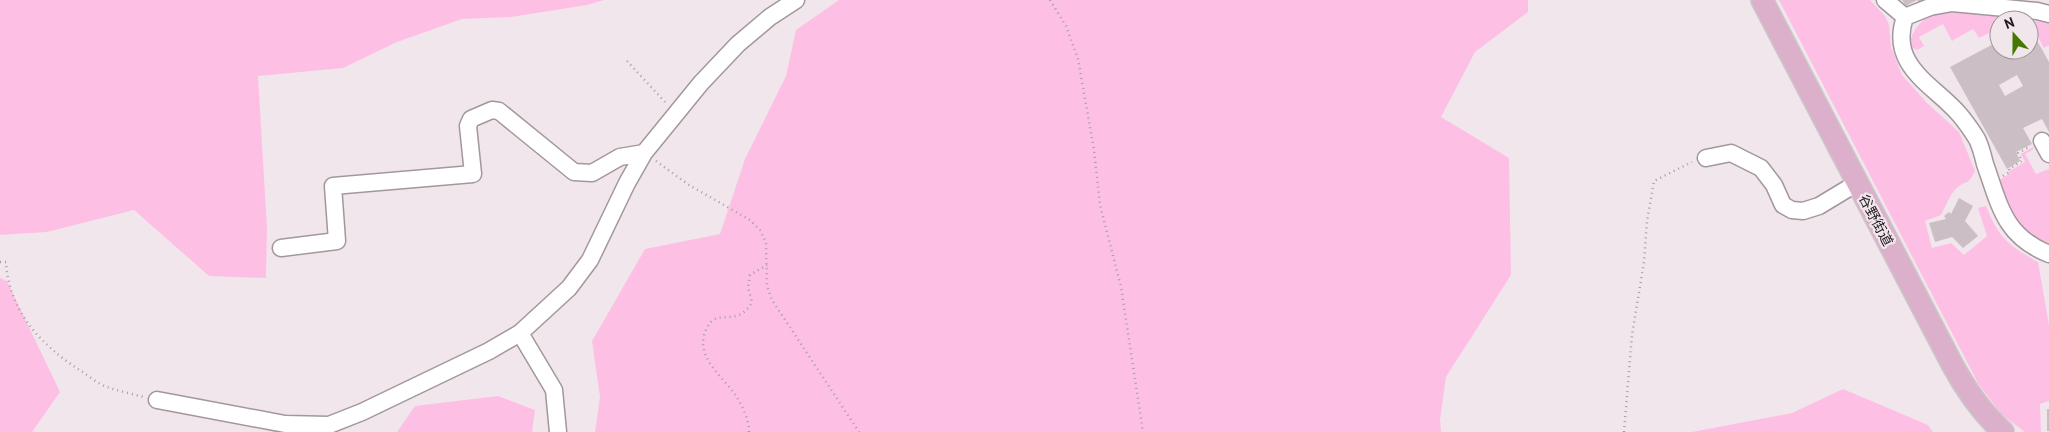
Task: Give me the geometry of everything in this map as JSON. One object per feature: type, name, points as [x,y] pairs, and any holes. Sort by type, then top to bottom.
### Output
[{"type":"main road","name":"谷野街道","points":[[1762,0],[1970,396],[2003,432]]},
{"type":"street","points":[[157,400],[284,424],[327,429],[481,355],[520,334],[569,288],[590,260],[627,183],[644,153],[701,83],[738,44],[770,17],[796,0]]},
{"type":"street","points":[[1885,0],[1905,17]]},
{"type":"street","points":[[2049,14],[2037,11],[1952,3],[1930,7],[1905,17],[1902,26],[1902,41],[1906,57],[1915,74],[1959,114],[1977,140],[2003,216],[2018,236],[2049,254]]},
{"type":"street","points":[[281,248],[338,241],[333,186],[473,174],[468,126],[471,119],[492,110],[499,111],[574,172],[592,173],[620,157],[644,153]]},
{"type":"street","points":[[1706,158],[1731,153],[1761,168],[1774,185],[1783,205],[1792,210],[1803,211],[1819,206],[1857,183]]},
{"type":"street","points":[[520,334],[554,390],[558,432]]},
{"type":"path","points":[[1050,0],[1066,26],[1078,59],[1094,150],[1100,205],[1121,287],[1143,432]]},
{"type":"path","points":[[627,62],[676,114]]},
{"type":"path","points":[[2009,173],[2009,169],[2022,161],[2018,153],[2045,148]]},
{"type":"path","points":[[644,153],[689,185],[750,220],[760,230],[766,242],[768,286],[772,300],[859,432]]},
{"type":"path","points":[[1624,432],[1632,335],[1644,262],[1647,221],[1654,181],[1685,164],[1706,158]]},
{"type":"path","points":[[0,262],[6,262],[7,281],[15,302],[34,333],[59,357],[106,387],[157,400]]},
{"type":"path","points":[[749,432],[749,423],[735,396],[707,359],[704,352],[704,337],[708,324],[717,318],[738,316],[747,312],[752,302],[748,287],[750,275],[767,265]]},
{"type":"shaded area","points":[[0,0],[604,0],[587,5],[511,17],[462,19],[397,42],[343,68],[258,76],[267,228],[266,278],[209,276],[134,210],[47,232],[0,235]]},
{"type":"shaded area","points":[[839,0],[1528,0],[1528,12],[1475,52],[1441,117],[1509,158],[1511,275],[1446,377],[1440,420],[1441,432],[595,432],[600,397],[592,341],[645,249],[720,234],[745,159],[786,76],[796,30]]},
{"type":"shaded area","points":[[1779,0],[1870,0],[1885,16],[1889,25],[1891,47],[1902,75],[1927,103],[1959,132],[1975,171],[1969,181],[1958,187],[1953,193],[1941,215],[1925,221],[1932,248],[1951,243],[1964,255],[1987,236],[1978,208],[1986,206],[1995,226],[2006,240],[2019,251],[2038,262],[2049,325],[2049,401],[2040,404],[2041,432],[2025,432],[2002,415],[1979,385]]},
{"type":"shaded area","points":[[1959,10],[1989,13],[1989,33],[1979,38],[1973,29],[1952,41],[1943,24],[1919,37],[1924,46],[1917,50],[1911,47],[1911,37],[1922,21],[1939,13]]},
{"type":"shaded area","points":[[2039,22],[2049,24],[2049,45],[2044,48],[2039,39]]},
{"type":"shaded area","points":[[2033,147],[2034,149],[2025,154],[2036,174],[2049,169],[2049,248],[2014,223],[1998,181],[2009,174],[2008,172],[2025,162],[2021,154]]},
{"type":"shaded area","points":[[0,278],[7,281],[60,392],[32,432],[0,432]]},
{"type":"shaded area","points":[[1843,389],[1928,425],[1933,432],[1692,432],[1792,413]]},
{"type":"shaded area","points":[[498,396],[535,410],[532,432],[397,432],[415,406]]},
{"type":"building","points":[[1902,0],[1917,0],[1906,6]]},
{"type":"building","points":[[2039,44],[2049,62],[2049,132],[2042,119],[2023,128],[2032,144],[2016,152],[2020,161],[2007,169],[1950,67],[1989,46],[1989,60],[2039,60]],"holes":[[[2017,75],[2023,86],[2005,96],[1999,85]]]},
{"type":"building","points":[[1959,198],[1973,206],[1965,221],[1978,236],[1963,248],[1952,237],[1935,242],[1929,223],[1946,219],[1944,216],[1949,212],[1951,214]]},
{"type":"building","points":[[2047,409],[2049,409],[2049,431],[2047,431]]}]
